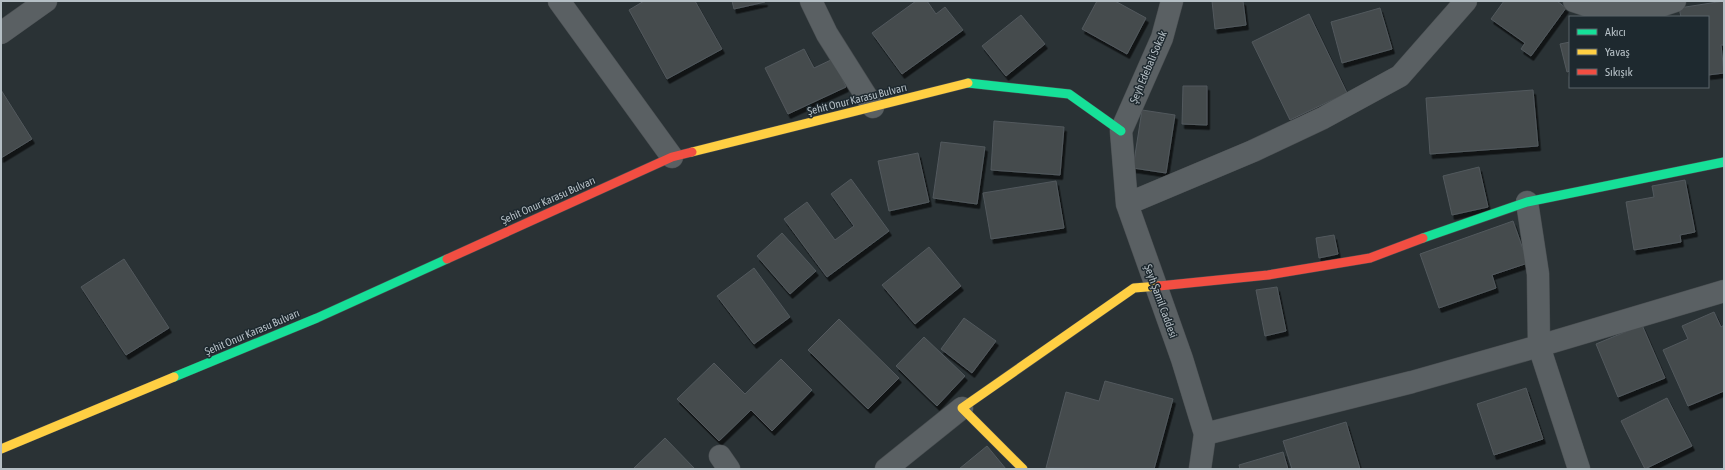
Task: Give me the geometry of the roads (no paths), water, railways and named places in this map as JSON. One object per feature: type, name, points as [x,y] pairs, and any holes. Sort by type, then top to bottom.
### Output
[{"type":"street","points":[[1,33],[46,1]]},
{"type":"street","points":[[559,1],[672,157]]},
{"type":"street","name":"Şeyh Edebali Sokak","points":[[1121,131],[1162,38],[1172,1]]},
{"type":"street","points":[[1127,204],[1253,151],[1323,118],[1400,76],[1466,1]]},
{"type":"street","points":[[1574,1],[1601,10],[1657,6],[1675,1]]},
{"type":"street","points":[[814,2],[826,34],[873,107]]},
{"type":"street","name":"Şehit Onur Karasu Bulvarı","points":[[1,450],[317,318],[672,157],[971,82],[1069,94],[1121,131]]},
{"type":"street","name":"Şeyh Şamil Caddesi","points":[[1121,131],[1127,204],[1182,359],[1205,434],[1200,469]]},
{"type":"street","points":[[886,469],[962,408],[1134,288],[1268,276],[1370,258],[1444,230],[1527,202],[1724,162]]},
{"type":"street","points":[[1527,202],[1538,274],[1539,346],[1579,469]]},
{"type":"street","points":[[1205,434],[1412,382],[1539,346],[1724,290]]},
{"type":"street","points":[[962,408],[1023,469]]}]
